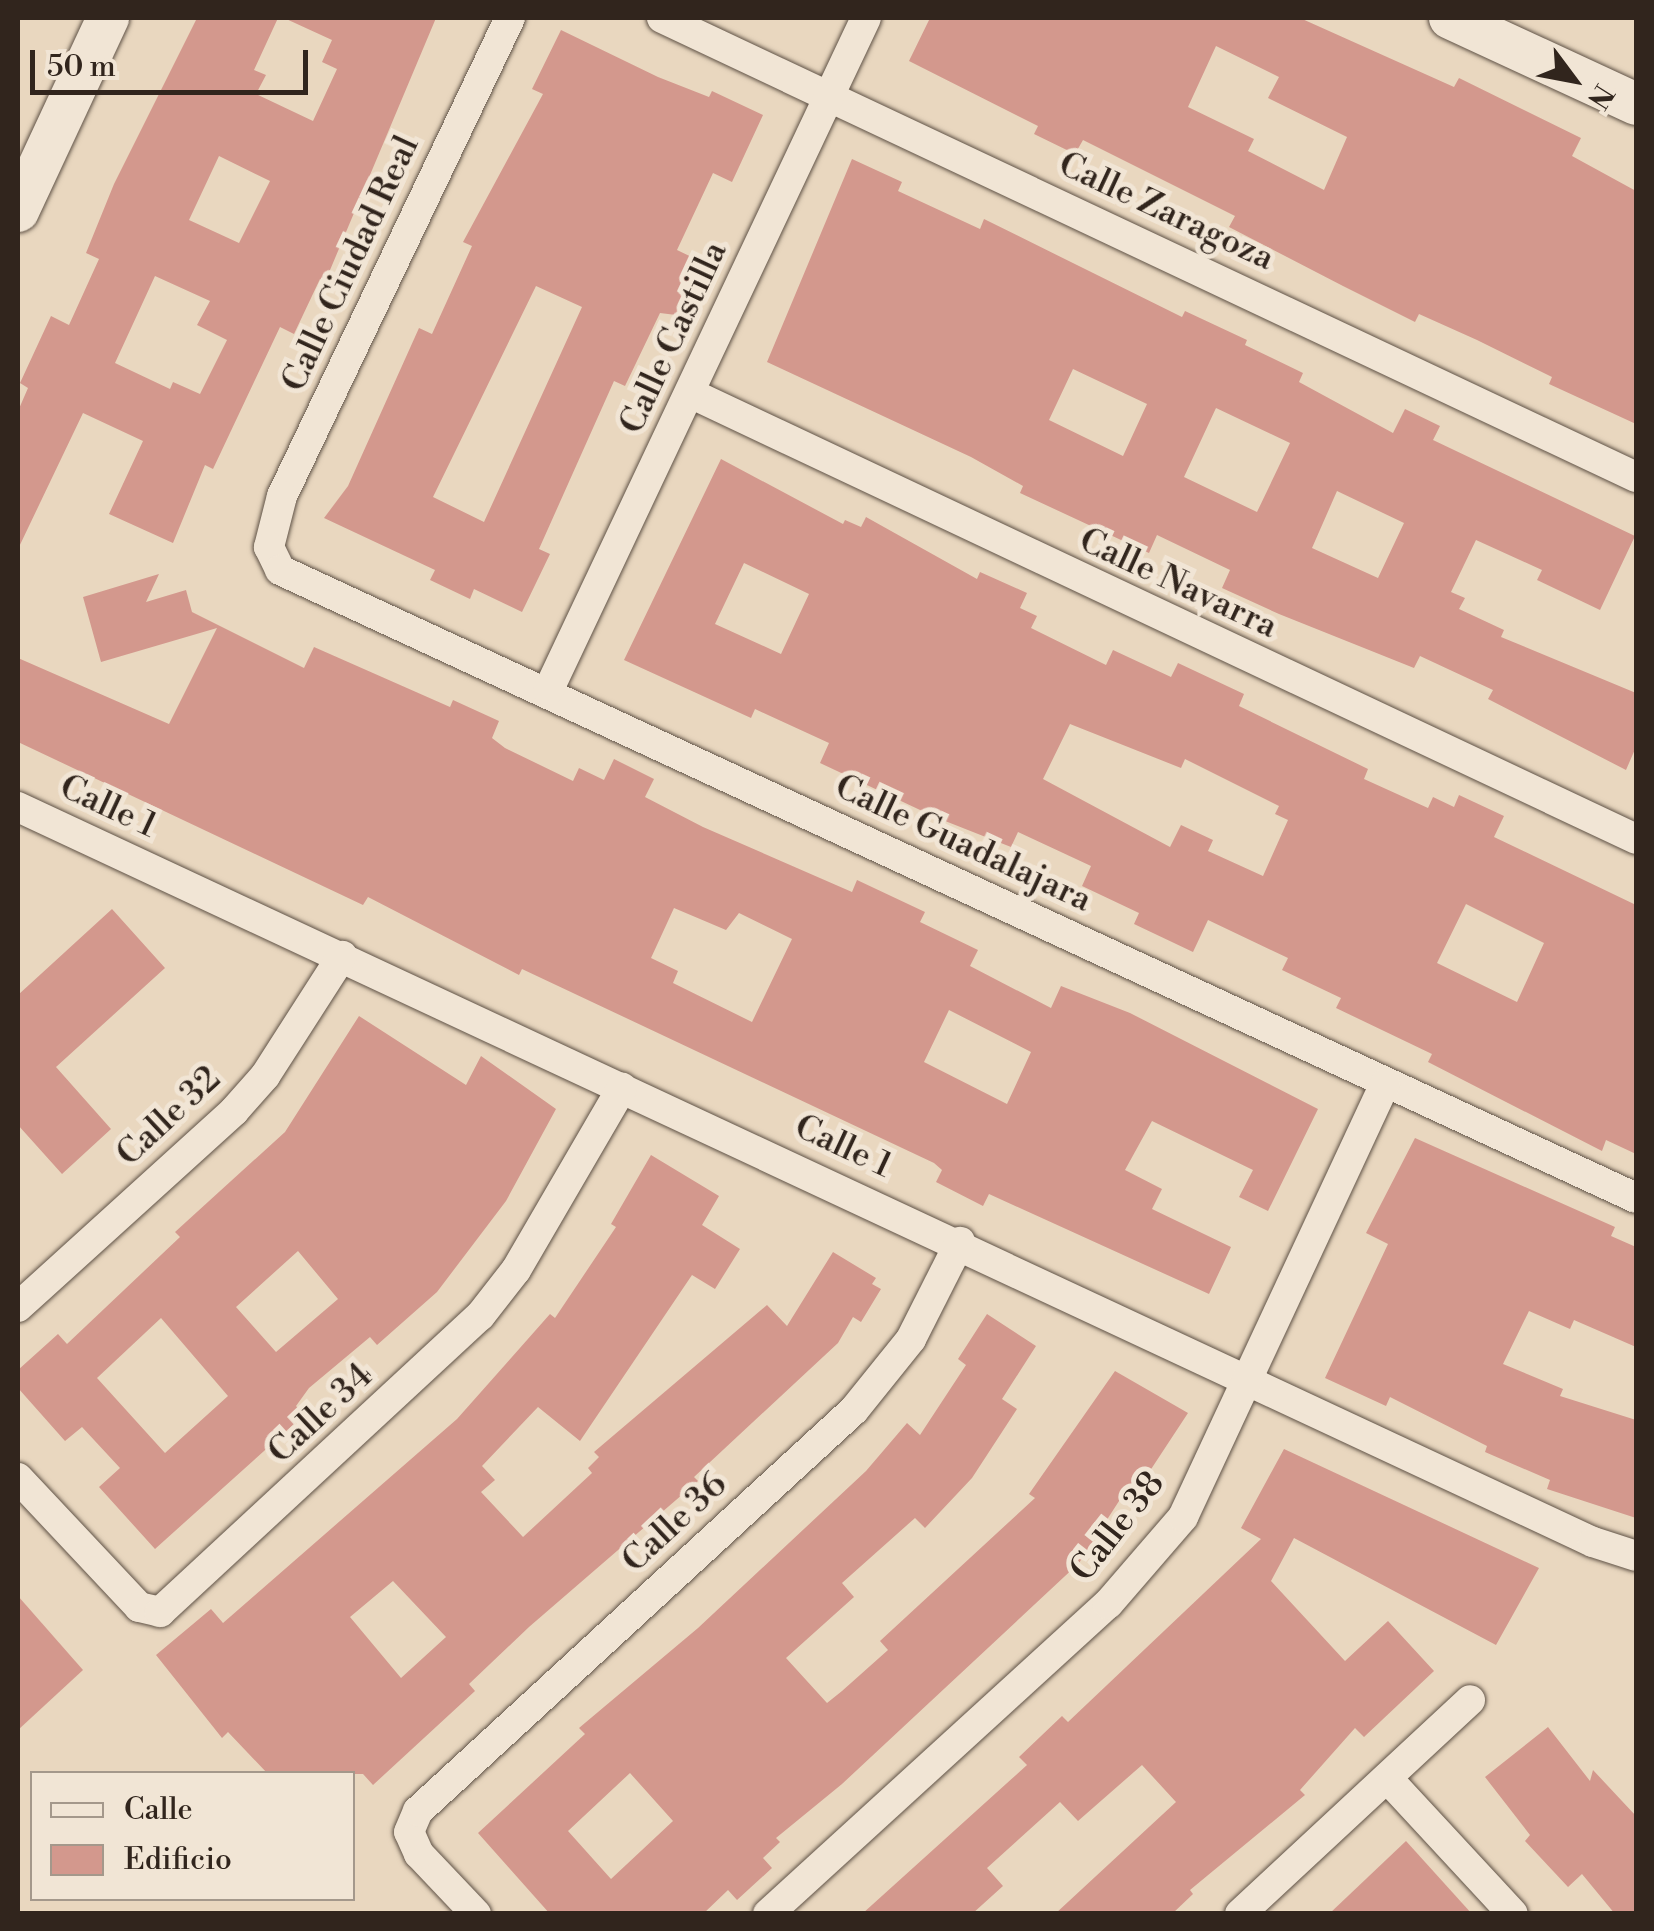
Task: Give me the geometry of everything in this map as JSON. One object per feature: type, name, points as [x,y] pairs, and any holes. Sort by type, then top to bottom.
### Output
[{"type":"street","points":[[18,211],[108,18]]},
{"type":"street","name":"Calle Ciudad Real","points":[[269,547],[282,496],[510,18]]},
{"type":"street","name":"Calle Zaragoza","points":[[662,18],[830,94],[1636,478]]},
{"type":"street","name":"Calle Castilla","points":[[548,691],[866,18]]},
{"type":"street","points":[[1450,18],[1636,104]]},
{"type":"street","name":"Calle Navarra","points":[[690,393],[1636,840]]},
{"type":"street","name":"Calle Guadalajara","points":[[269,547],[280,570],[1636,1198]]},
{"type":"street","name":"Calle 1","points":[[18,807],[960,1242],[1593,1542],[1636,1556]]},
{"type":"street","name":"Calle 32","points":[[18,1307],[234,1111],[266,1076],[342,956]]},
{"type":"street","name":"Calle 38","points":[[768,1914],[1108,1604],[1183,1516],[1385,1084]]},
{"type":"street","name":"Calle 34","points":[[18,1478],[139,1607],[160,1612],[480,1316],[516,1270],[622,1088]]},
{"type":"street","name":"Calle 36","points":[[476,1914],[418,1854],[409,1832],[418,1811],[854,1410],[911,1339],[960,1242]]},
{"type":"street","points":[[1240,1914],[1470,1700]]},
{"type":"street","points":[[1387,1778],[1513,1914]]},
{"type":"building","points":[[197,18],[278,18],[254,70],[266,75],[256,94],[313,121],[337,69],[322,62],[332,40],[284,18],[436,18],[325,282],[320,279],[294,334],[280,327],[213,469],[205,465],[173,543],[109,514],[143,441],[83,413],[18,549],[18,411],[28,388],[20,383],[51,316],[69,325],[99,259],[86,253],[114,184]],"holes":[[[219,156],[270,181],[239,243],[189,220]],[[155,276],[210,301],[197,325],[227,340],[200,394],[173,382],[170,389],[115,363]]]},
{"type":"building","points":[[930,18],[1300,18],[1454,87],[1459,78],[1581,138],[1572,156],[1636,191],[1636,424],[1549,384],[1552,377],[1477,340],[1419,314],[1415,322],[1343,286],[1229,227],[1235,216],[1083,140],[1075,154],[1034,134],[1038,126],[909,61]],"holes":[[[1216,46],[1279,77],[1268,98],[1347,137],[1324,190],[1248,151],[1254,139],[1188,107]]]},
{"type":"building","points":[[561,30],[658,77],[709,97],[712,91],[763,115],[732,182],[713,173],[677,250],[702,262],[676,315],[660,313],[625,386],[614,381],[539,549],[550,554],[522,612],[474,589],[470,599],[430,580],[435,570],[324,518],[348,486],[419,328],[432,334],[472,246],[463,242],[543,94],[532,89]],"holes":[[[536,286],[582,307],[484,522],[433,497]]]},
{"type":"building","points":[[852,159],[902,182],[898,191],[980,229],[984,219],[1182,317],[1185,311],[1247,340],[1245,345],[1303,373],[1299,382],[1393,433],[1405,409],[1440,426],[1433,440],[1635,536],[1600,610],[1537,580],[1542,570],[1476,540],[1451,592],[1465,598],[1459,609],[1504,630],[1501,637],[1636,693],[1636,747],[1626,770],[1488,699],[1493,690],[1420,656],[1414,668],[1279,614],[1222,588],[1230,570],[1157,535],[1149,553],[1020,493],[1023,486],[971,457],[767,362]],"holes":[[[1073,369],[1147,404],[1123,456],[1049,420]],[[1216,408],[1290,443],[1257,512],[1184,477]],[[1337,491],[1404,523],[1378,578],[1312,548]]]},
{"type":"building","points":[[721,459],[843,524],[845,520],[861,527],[866,517],[977,579],[980,572],[1027,593],[1020,608],[1037,616],[1031,628],[1106,665],[1113,650],[1171,677],[1178,663],[1244,694],[1239,706],[1368,769],[1364,779],[1428,808],[1433,797],[1454,807],[1459,795],[1504,816],[1494,837],[1636,905],[1636,1154],[1606,1140],[1602,1151],[1428,1062],[1432,1054],[1336,1008],[1341,998],[1282,970],[1288,958],[1208,920],[1193,952],[1134,924],[1139,913],[1082,886],[1091,866],[1018,832],[1011,847],[935,817],[820,763],[829,743],[755,709],[751,718],[624,660]],"holes":[[[744,563],[809,594],[781,654],[715,624]],[[1070,724],[1181,768],[1185,759],[1279,806],[1275,814],[1288,820],[1263,876],[1208,851],[1213,840],[1181,825],[1170,847],[1043,779]],[[1466,904],[1544,943],[1517,1002],[1437,963]]]},
{"type":"building","points":[[159,574],[146,602],[186,590],[192,612],[304,668],[314,647],[450,707],[453,700],[499,721],[492,738],[505,748],[573,781],[579,768],[604,780],[614,759],[654,779],[645,797],[703,827],[852,892],[857,880],[925,912],[920,922],[978,950],[970,966],[1051,1008],[1061,986],[1130,1013],[1318,1109],[1268,1211],[1239,1197],[1253,1170],[1152,1121],[1125,1170],[1162,1189],[1152,1209],[1231,1247],[1209,1294],[989,1194],[983,1206],[936,1182],[942,1170],[934,1163],[522,969],[519,975],[368,897],[363,905],[18,742],[18,658],[169,724],[217,628],[101,662],[83,597]],"holes":[[[674,908],[726,930],[739,913],[792,939],[752,1022],[673,983],[678,971],[651,958]],[[949,1010],[1031,1052],[1007,1104],[924,1062]]]},
{"type":"building","points":[[112,909],[165,968],[56,1067],[111,1129],[62,1174],[18,1125],[18,995]]},
{"type":"building","points":[[359,1016],[466,1085],[481,1056],[556,1109],[506,1201],[437,1292],[377,1345],[370,1337],[309,1388],[296,1406],[304,1415],[155,1549],[99,1487],[120,1468],[82,1427],[65,1441],[18,1388],[18,1370],[58,1334],[67,1344],[180,1237],[175,1232],[285,1132]],"holes":[[[298,1251],[338,1299],[276,1352],[236,1307]],[[161,1318],[228,1396],[165,1453],[97,1378]]]},
{"type":"building","points":[[1415,1138],[1615,1227],[1611,1236],[1636,1247],[1636,1347],[1574,1320],[1570,1329],[1529,1311],[1503,1364],[1563,1389],[1560,1396],[1636,1420],[1636,1518],[1547,1489],[1550,1480],[1485,1452],[1487,1446],[1390,1397],[1386,1406],[1325,1378],[1388,1244],[1366,1233]]},
{"type":"building","points":[[651,1155],[719,1196],[702,1225],[740,1249],[715,1289],[692,1275],[580,1441],[538,1407],[482,1466],[495,1480],[481,1492],[523,1537],[592,1473],[588,1468],[599,1457],[594,1452],[767,1305],[787,1326],[833,1252],[876,1278],[872,1284],[881,1289],[861,1322],[853,1317],[838,1343],[694,1477],[698,1481],[529,1627],[469,1684],[475,1691],[373,1785],[355,1771],[265,1771],[228,1732],[222,1738],[156,1655],[211,1609],[223,1623],[457,1419],[550,1314],[555,1318],[616,1227],[611,1224]],"holes":[[[393,1581],[446,1637],[401,1678],[350,1617]]]},
{"type":"building","points":[[987,1314],[1036,1346],[1002,1399],[1017,1409],[972,1478],[925,1528],[915,1518],[842,1583],[854,1597],[786,1658],[827,1703],[888,1650],[880,1641],[1035,1498],[1029,1494],[1115,1371],[1188,1413],[1138,1489],[1130,1484],[1079,1563],[842,1784],[776,1838],[780,1842],[763,1858],[772,1868],[737,1900],[728,1890],[703,1914],[550,1914],[478,1833],[585,1734],[579,1728],[698,1628],[866,1471],[907,1423],[920,1435],[966,1365],[958,1359]],"holes":[[[630,1773],[673,1821],[611,1879],[568,1831]]]},
{"type":"building","points":[[1284,1449],[1539,1568],[1496,1645],[1294,1538],[1271,1581],[1345,1661],[1388,1621],[1434,1671],[1364,1737],[1355,1728],[1300,1790],[1305,1795],[1190,1890],[1193,1894],[1172,1914],[1055,1914],[1176,1802],[1142,1765],[1078,1821],[1060,1802],[987,1868],[1003,1886],[972,1914],[862,1914],[1027,1765],[1019,1757],[1062,1716],[1068,1722],[1261,1539],[1241,1528]]},
{"type":"building","points":[[18,1596],[83,1670],[18,1730]]},
{"type":"building","points":[[1548,1727],[1590,1781],[1593,1770],[1636,1816],[1636,1914],[1615,1914],[1582,1874],[1568,1887],[1525,1841],[1530,1835],[1485,1777]]},
{"type":"building","points":[[1406,1841],[1472,1914],[1329,1914]]}]
